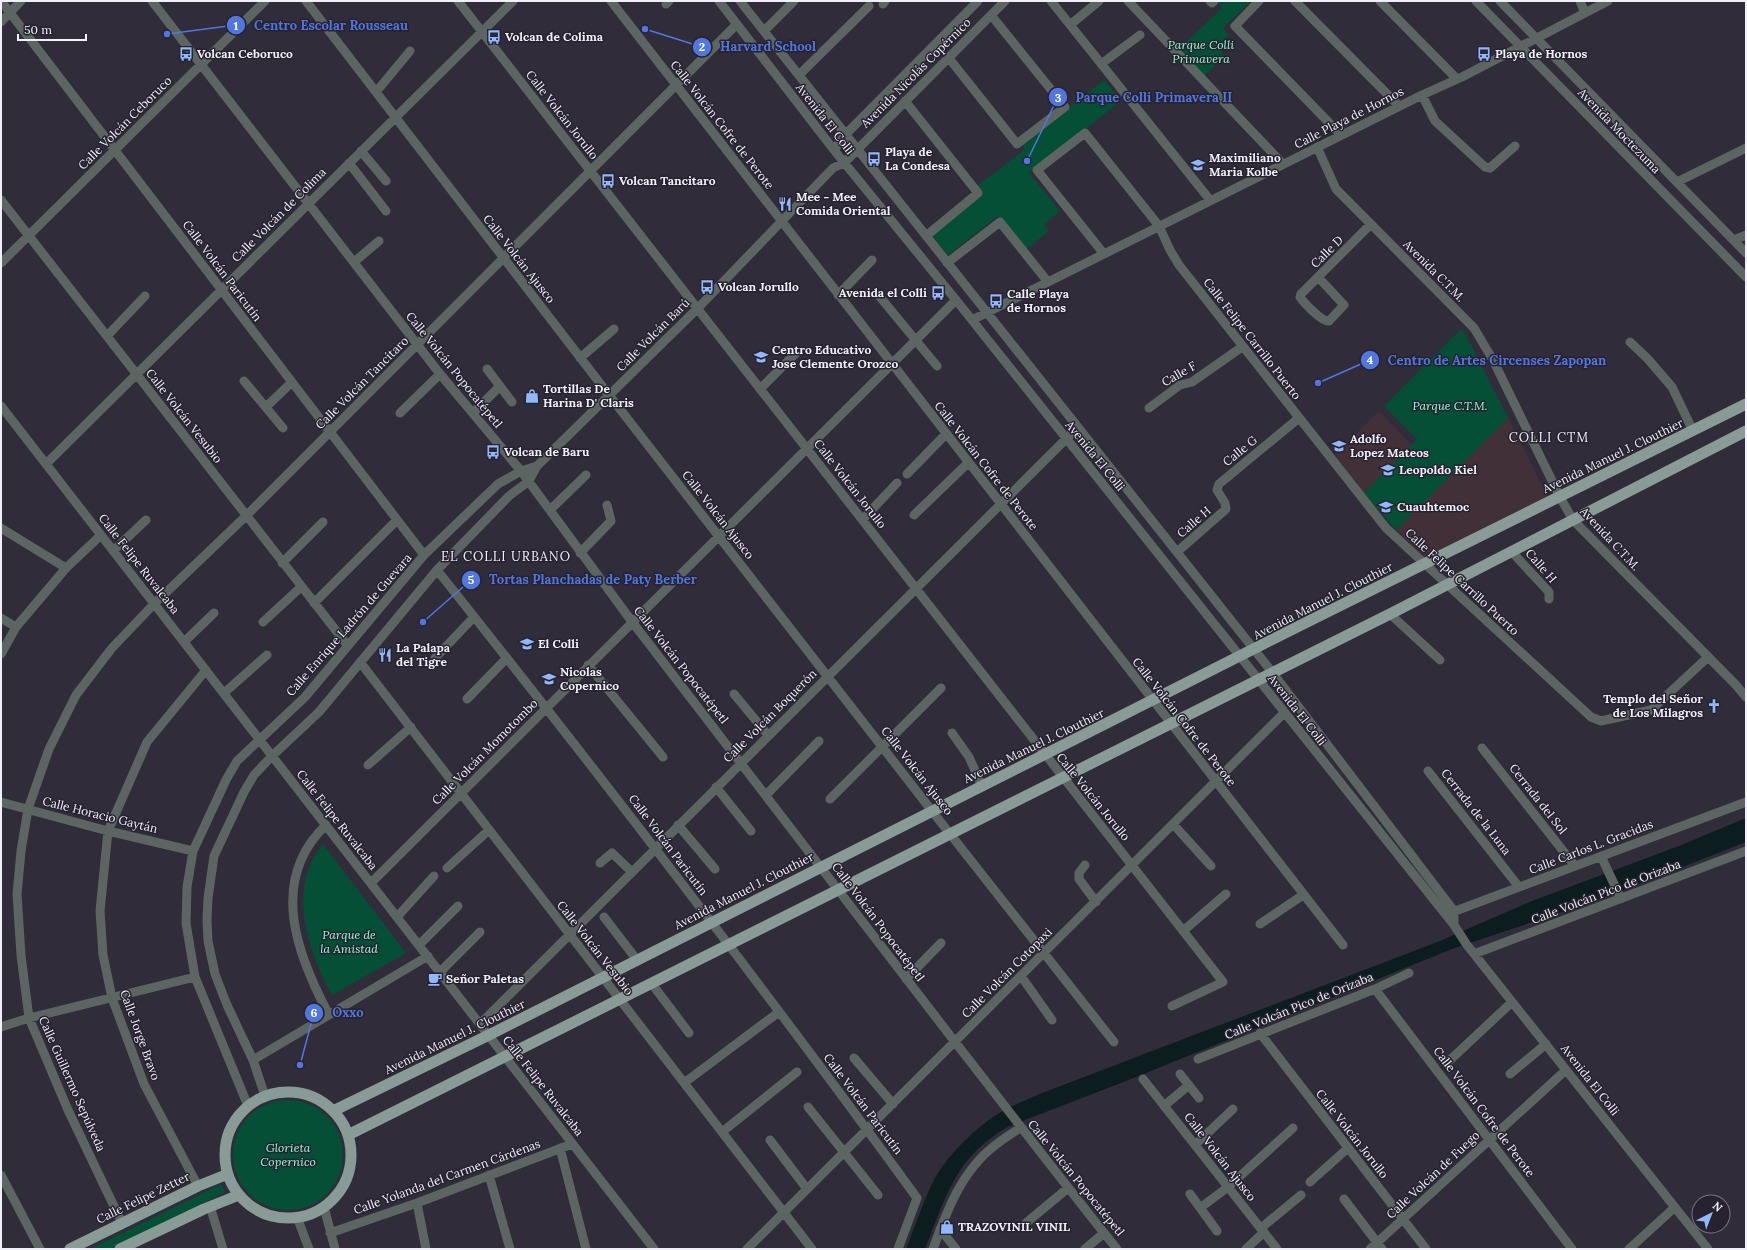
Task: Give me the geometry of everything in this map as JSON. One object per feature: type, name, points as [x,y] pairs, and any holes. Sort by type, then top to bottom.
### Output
[{"type":"main road","name":"Avenida Manuel J. Clouthier","points":[[333,1111],[602,978],[820,867],[1746,404]]},
{"type":"main road","points":[[348,1135],[652,984],[1257,679],[1390,614],[1746,431]]},
{"type":"main road","points":[[277,1093],[302,1093],[318,1100],[333,1111],[348,1135],[351,1161],[348,1174],[335,1196],[324,1207],[312,1213],[284,1218],[265,1213],[248,1204],[240,1195],[228,1174],[225,1159],[226,1144],[230,1130],[238,1116],[248,1106],[265,1096],[277,1093]]},
{"type":"main road","name":"Calle Felipe Zetter","points":[[70,1249],[198,1186],[228,1174]]},
{"type":"main road","points":[[120,1249],[133,1246],[210,1206],[240,1195]]},
{"type":"street","name":"Calle Volcán Paricutín","points":[[1,1],[424,555]]},
{"type":"street","points":[[1,22],[21,1]]},
{"type":"street","name":"Calle Volcán Popocatépetl","points":[[152,1],[440,374],[521,471],[632,622],[1019,1126],[1117,1249]]},
{"type":"street","name":"Calle Volcán Ceboruco","points":[[1,263],[265,1]]},
{"type":"street","name":"Calle Volcán Ajusco","points":[[306,1],[580,358],[828,675],[882,747],[1045,952],[1114,1042]]},
{"type":"street","name":"Calle Volcán Jorullo","points":[[458,1],[863,519],[914,588],[1044,755],[1223,982],[1172,1006]]},
{"type":"street","name":"Calle Volcán de Colima","points":[[46,464],[513,1]]},
{"type":"street","name":"Calle Volcán Cofre de Perote","points":[[611,1],[1215,782],[1343,945]]},
{"type":"street","name":"Avenida El Colli","points":[[719,1],[844,163],[956,300],[1456,928],[1474,954],[1708,1249]]},
{"type":"street","name":"Avenida El Colli","points":[[740,1],[1272,672],[1454,912]]},
{"type":"street","points":[[764,31],[794,1]]},
{"type":"street","name":"Avenida Nicolás Copérnico","points":[[834,150],[846,134],[978,1]]},
{"type":"street","name":"Avenida Nicolás Copérnico","points":[[844,163],[904,100],[1005,1]]},
{"type":"street","points":[[1050,1],[1210,200]]},
{"type":"street","points":[[1070,25],[1099,1]]},
{"type":"street","points":[[1128,1],[1283,164]]},
{"type":"street","points":[[1259,1],[1234,26],[1341,135]]},
{"type":"street","points":[[1295,1],[1399,106]]},
{"type":"street","points":[[1380,1],[1457,79]]},
{"type":"street","name":"Avenida Moctezuma","points":[[1476,1],[1746,277]]},
{"type":"street","name":"Avenida Moctezuma","points":[[1500,1],[1746,253]]},
{"type":"street","points":[[1580,1],[1586,13]]},
{"type":"street","name":"Calle Playa de Hornos","points":[[972,320],[1422,94],[1457,79],[1608,1]]},
{"type":"street","points":[[799,75],[869,6]]},
{"type":"street","points":[[948,57],[1017,144],[1065,107],[991,15]]},
{"type":"street","name":"Calle Volcán Tancítaro","points":[[154,604],[246,516],[737,24]]},
{"type":"street","points":[[1101,64],[1140,35]]},
{"type":"street","points":[[376,92],[410,51]]},
{"type":"street","points":[[1422,94],[1435,121],[1488,168],[1515,146]]},
{"type":"street","points":[[904,100],[978,193],[926,236]]},
{"type":"street","name":"Calle Felipe Carrillo Puerto","points":[[1104,254],[1037,170],[1085,133],[1160,226],[1170,250],[1179,265],[1242,347],[1386,528],[1596,720],[1613,720],[1651,710],[1708,657]]},
{"type":"street","name":"Avenida C.T.M.","points":[[1317,147],[1336,189],[1474,328],[1493,360],[1560,497],[1573,520],[1746,697]]},
{"type":"street","points":[[1677,182],[1746,148]]},
{"type":"street","points":[[833,168],[834,150]]},
{"type":"street","points":[[361,151],[386,181]]},
{"type":"street","points":[[349,163],[386,211]]},
{"type":"street","name":"Calle Volcán Barú","points":[[528,481],[537,466],[698,308],[833,168],[844,163]]},
{"type":"street","name":"Calle Volcán Vesubio","points":[[1,200],[348,646]]},
{"type":"street","points":[[947,263],[1000,222],[1048,282]]},
{"type":"street","name":"Calle D","points":[[1318,277],[1344,306],[1342,310],[1327,322],[1300,297],[1318,277],[1371,224]]},
{"type":"street","points":[[1734,240],[1746,235]]},
{"type":"street","points":[[354,262],[379,240]]},
{"type":"street","points":[[838,295],[872,260]]},
{"type":"street","points":[[107,336],[145,296]]},
{"type":"street","points":[[880,297],[937,366]]},
{"type":"street","name":"Calle Volcán Momotombo","points":[[371,883],[588,665],[956,300]]},
{"type":"street","points":[[580,358],[614,329]]},
{"type":"street","points":[[1630,342],[1647,358],[1672,387],[1693,431]]},
{"type":"street","name":"Calle F","points":[[1149,408],[1180,385],[1192,382],[1242,347]]},
{"type":"street","points":[[760,388],[798,352]]},
{"type":"street","points":[[488,369],[512,402]]},
{"type":"street","points":[[400,413],[440,374]]},
{"type":"street","points":[[244,381],[284,428]]},
{"type":"street","points":[[266,407],[292,382]]},
{"type":"street","points":[[473,413],[500,386]]},
{"type":"street","name":"Calle Felipe Ruvalcaba","points":[[1,406],[654,1249]]},
{"type":"street","name":"Calle G","points":[[1226,509],[1226,503],[1217,490],[1219,484],[1299,418]]},
{"type":"street","name":"Calle Volcán Boquerón","points":[[480,1024],[1065,437],[1078,427]]},
{"type":"street","points":[[907,474],[946,434]]},
{"type":"street","points":[[914,515],[968,463]]},
{"type":"street","name":"Calle Volcán Barú","points":[[521,471],[537,466]]},
{"type":"street","name":"Calle Enrique Ladrón de Guevara","points":[[248,1106],[195,977],[186,923],[187,887],[193,851],[230,772],[259,739],[305,697],[424,555],[498,484],[521,471]]},
{"type":"street","points":[[550,510],[586,475]]},
{"type":"street","points":[[265,1096],[253,1060],[226,1005],[215,974],[208,941],[208,898],[214,856],[249,781],[272,756],[319,712],[437,570],[509,496],[528,481]]},
{"type":"street","points":[[863,519],[897,483]]},
{"type":"street","points":[[580,553],[612,521],[607,505]]},
{"type":"street","name":"Calle H","points":[[1177,552],[1226,509]]},
{"type":"street","points":[[113,551],[146,520]]},
{"type":"street","points":[[314,603],[397,520]]},
{"type":"street","points":[[282,563],[323,522]]},
{"type":"street","points":[[1,528],[66,568]]},
{"type":"street","points":[[1,654],[16,627],[66,568],[101,535]]},
{"type":"street","name":"Calle H","points":[[1511,551],[1549,592],[1549,599]]},
{"type":"street","name":"Calle Volcán Paricutín","points":[[437,570],[547,707],[656,848],[780,1012],[917,1198],[898,1249]]},
{"type":"street","points":[[263,622],[301,587]]},
{"type":"street","name":"Calle Guillermo Sepúlveda","points":[[122,1223],[68,1110],[29,1018],[21,955],[17,894],[21,851],[28,809],[49,749],[76,695],[112,648],[154,604]]},
{"type":"street","points":[[184,642],[214,613]]},
{"type":"street","points":[[1390,614],[1440,660]]},
{"type":"street","points":[[435,658],[474,617]]},
{"type":"street","points":[[1,618],[16,627]]},
{"type":"street","points":[[224,693],[267,654]]},
{"type":"street","points":[[467,699],[507,658]]},
{"type":"street","name":"Calle Volcán Vesubio","points":[[360,662],[812,1249]]},
{"type":"street","points":[[588,665],[663,757]]},
{"type":"street","name":"Calle Jorge Bravo","points":[[198,1186],[144,1084],[112,998],[103,955],[100,911],[108,831],[147,742],[206,670]]},
{"type":"street","points":[[830,799],[941,688]]},
{"type":"street","points":[[734,694],[768,735]]},
{"type":"street","name":"Calle Volcán Cotopaxi","points":[[747,1249],[1284,713]]},
{"type":"street","points":[[368,765],[410,727]]},
{"type":"street","points":[[952,733],[969,757],[982,786]]},
{"type":"street","points":[[766,795],[819,741]]},
{"type":"street","name":"Cerrada del Sol","points":[[1482,748],[1575,866]]},
{"type":"street","name":"Cerrada de la Luna","points":[[1428,771],[1519,887]]},
{"type":"street","points":[[716,787],[752,831]]},
{"type":"street","name":"Calle Horacio Gaytán","points":[[1,802],[108,831],[193,851]]},
{"type":"street","name":"Calle Carlos L. Gracidas","points":[[1445,915],[1746,802]]},
{"type":"street","points":[[1173,824],[1211,866]]},
{"type":"street","points":[[326,825],[316,834],[304,854],[296,876],[292,919],[311,982],[329,1015]]},
{"type":"street","points":[[678,825],[715,869]]},
{"type":"street","points":[[447,868],[489,830]]},
{"type":"street","name":"Calle Volcán Pico de Orizaba","points":[[1474,954],[1746,851]]},
{"type":"street","points":[[600,863],[612,853],[632,872]]},
{"type":"street","points":[[1601,856],[1621,899]]},
{"type":"street","points":[[1086,865],[1079,873],[1079,879],[1096,902]]},
{"type":"street","points":[[397,917],[434,876]]},
{"type":"street","points":[[1183,932],[1226,894]]},
{"type":"street","points":[[1260,924],[1303,895]]},
{"type":"street","points":[[419,945],[458,906]]},
{"type":"street","points":[[1454,912],[1456,928]]},
{"type":"street","points":[[604,917],[637,960]]},
{"type":"street","points":[[440,972],[480,932]]},
{"type":"street","points":[[906,979],[941,943]]},
{"type":"street","points":[[253,1060],[428,956]]},
{"type":"street","name":"Calle Volcán Pico de Orizaba","points":[[1198,1059],[1260,1033],[1376,989],[1409,973]]},
{"type":"street","points":[[1021,976],[1052,1020]]},
{"type":"street","points":[[1,1027],[29,1018],[195,977]]},
{"type":"street","points":[[652,984],[689,1033]]},
{"type":"street","name":"Calle Volcán Cofre de Perote","points":[[1376,989],[1572,1249]]},
{"type":"street","points":[[1449,1061],[1512,1002]]},
{"type":"street","points":[[684,1083],[780,1012]]},
{"type":"street","name":"Calle Volcán Jorullo","points":[[1260,1033],[1426,1249]]},
{"type":"street","points":[[1510,1074],[1546,1044]]},
{"type":"street","points":[[854,1058],[893,1104]]},
{"type":"street","name":"Calle Volcán de Fuego","points":[[1376,1247],[1403,1219],[1566,1070]]},
{"type":"street","points":[[722,1132],[797,1072]]},
{"type":"street","points":[[1180,1074],[1199,1098]]},
{"type":"street","name":"Calle Volcán Ajusco","points":[[1144,1079],[1277,1249]]},
{"type":"street","points":[[1164,1106],[1189,1085]]},
{"type":"street","points":[[808,1107],[878,1195]]},
{"type":"street","points":[[1195,1145],[1233,1109]]},
{"type":"street","points":[[933,1249],[954,1197],[977,1164],[992,1148],[1019,1126]]},
{"type":"street","points":[[1200,1208],[1228,1187],[1294,1128]]},
{"type":"street","points":[[770,1140],[807,1189]]},
{"type":"street","name":"Calle Yolanda del Carmen Cárdenas","points":[[330,1233],[417,1203],[572,1144]]},
{"type":"street","points":[[560,1148],[586,1249]]},
{"type":"street","points":[[1310,1182],[1348,1148]]},
{"type":"street","points":[[1,1175],[40,1249]]},
{"type":"street","points":[[489,1175],[510,1249]]},
{"type":"street","points":[[1026,1223],[1068,1188]]},
{"type":"street","points":[[1190,1194],[1217,1231]]},
{"type":"street","points":[[1246,1249],[1263,1230],[1301,1195]]},
{"type":"street","points":[[1344,1199],[1376,1247]]},
{"type":"street","points":[[417,1203],[426,1249]]},
{"type":"street","points":[[210,1206],[223,1249]]},
{"type":"street","points":[[324,1207],[335,1249]]},
{"type":"street","points":[[1630,1249],[1674,1208]]},
{"type":"street","points":[[296,1217],[309,1249]]},
{"type":"street","points":[[940,1229],[956,1249]]},
{"type":"street","points":[[1085,1249],[1104,1233]]},
{"type":"shaded area","points":[[1379,411],[1412,445],[1364,493],[1335,455]]},
{"type":"shaded area","points":[[1508,418],[1548,497],[1427,558],[1396,530]]},
{"type":"shaded area","points":[[1746,818],[1746,842],[1601,899],[1452,949],[1126,1081],[1007,1127],[989,1139],[964,1165],[946,1195],[925,1249],[906,1249],[928,1192],[944,1164],[972,1134],[992,1118],[1010,1107],[1037,1095],[1440,941],[1532,901],[1679,846]]},
{"type":"green space","name":"Parque Colli Primavera","points":[[1216,1],[1251,1],[1223,28],[1229,35],[1217,47],[1225,56],[1204,76],[1178,50],[1222,8]]},
{"type":"green space","points":[[1104,80],[1121,101],[1029,173],[1060,211],[1044,224],[1049,231],[1025,250],[998,216],[948,255],[932,235],[982,196],[976,187],[1025,149],[1022,145]]},
{"type":"green space","name":"Parque C.T.M.","points":[[1461,329],[1466,335],[1508,418],[1396,530],[1364,493],[1417,439],[1384,406]]},
{"type":"green space","name":"Parque de la Amistad","points":[[323,844],[406,953],[332,995],[315,959],[305,920],[303,900],[305,880],[312,861]]},
{"type":"green space","name":"Glorieta Copernico","points":[[288,1100],[309,1104],[319,1109],[327,1116],[334,1124],[339,1134],[343,1155],[339,1176],[334,1186],[327,1194],[319,1201],[309,1206],[288,1210],[267,1206],[257,1201],[249,1194],[242,1186],[237,1176],[233,1155],[237,1134],[242,1124],[249,1116],[257,1109],[267,1104]]},
{"type":"green space","points":[[221,1184],[225,1192],[111,1249],[90,1249]]},
{"type":"place","name":"Harvard School","points":[[645,29]]},
{"type":"place","name":"Centro Escolar Rousseau","points":[[167,34]]},
{"type":"place","name":"Volcan de Colima","points":[[494,37]]},
{"type":"place","name":"Volcan Ceboruco","points":[[186,54]]},
{"type":"place","name":"Playa de Hornos","points":[[1484,54]]},
{"type":"place","name":"Playa de La Condesa","points":[[874,159]]},
{"type":"place","name":"Parque Colli Primavera II","points":[[1027,161]]},
{"type":"place","name":"Maximiliano Maria Kolbe","points":[[1198,165]]},
{"type":"place","name":"Volcan Tancitaro","points":[[608,181]]},
{"type":"place","name":"Mee - Mee Comida Oriental","points":[[785,204]]},
{"type":"place","name":"Volcan Jorullo","points":[[707,287]]},
{"type":"place","name":"Avenida el Colli","points":[[938,293]]},
{"type":"place","name":"Calle Playa de Hornos","points":[[996,301]]},
{"type":"place","name":"Centro Educativo Jose Clemente Orozco","points":[[761,357]]},
{"type":"place","name":"Centro de Artes Circenses Zapopan","points":[[1318,383]]},
{"type":"place","name":"Tortillas De Harina D' Claris","points":[[532,396]]},
{"type":"place","name":"Adolfo Lopez Mateos","points":[[1339,446]]},
{"type":"place","name":"Volcan de Baru","points":[[493,452]]},
{"type":"place","name":"Leopoldo Kiel","points":[[1388,470]]},
{"type":"place","name":"Cuauhtemoc","points":[[1386,507]]},
{"type":"place","name":"Tortas Planchadas de Paty Berber","points":[[423,622]]},
{"type":"place","name":"El Colli","points":[[527,644]]},
{"type":"place","name":"La Palapa del Tigre","points":[[385,655]]},
{"type":"place","name":"Nicolas Copernico","points":[[549,679]]},
{"type":"place","name":"Templo del Señor de Los Milagros","points":[[1714,706]]},
{"type":"place","name":"Señor Paletas","points":[[435,979]]},
{"type":"place","name":"Oxxo","points":[[300,1065]]},
{"type":"place","name":"TRAZOVINIL VINIL","points":[[947,1227]]},
{"type":"district","name":"COLLI CTM","points":[[1549,437]]},
{"type":"district","name":"EL COLLI URBANO","points":[[506,556]]}]
